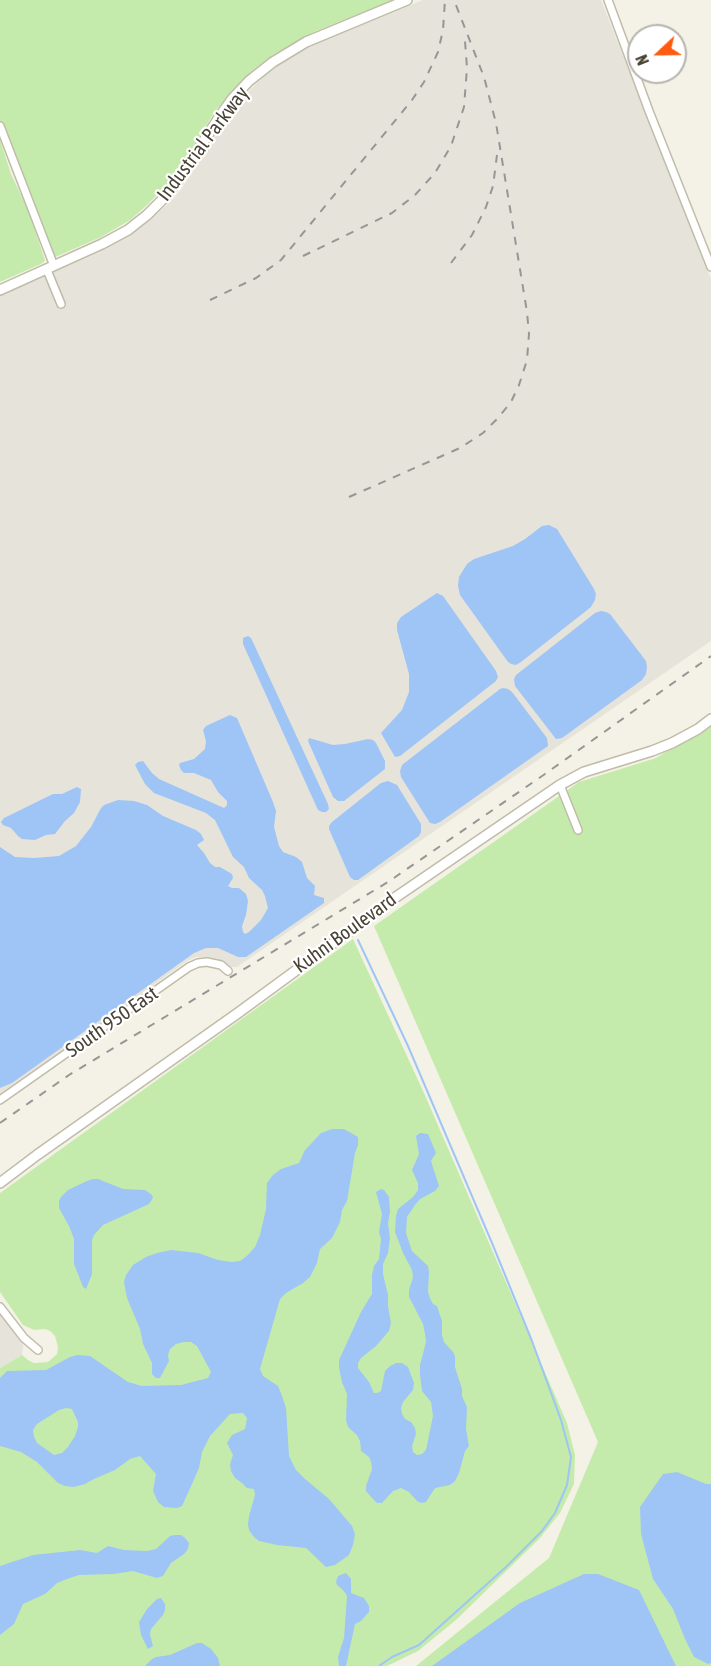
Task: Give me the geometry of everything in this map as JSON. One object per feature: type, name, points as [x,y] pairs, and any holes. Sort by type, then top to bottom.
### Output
[{"type":"street","name":"Industrial Parkway","points":[[0,290],[87,252],[138,222],[178,181],[234,98],[255,76],[273,62],[306,42],[407,0]]},
{"type":"street","points":[[608,0],[711,267]]},
{"type":"street","points":[[0,126],[61,304]]},
{"type":"street","name":"Kuhni Boulevard","points":[[0,1184],[396,897],[560,785],[584,772],[672,743],[711,719]]},
{"type":"street","points":[[560,785],[578,830]]},
{"type":"street","name":"South 950 East","points":[[0,1100],[194,965],[212,962],[228,971]]},
{"type":"street","points":[[0,1307],[24,1338],[38,1350]]},
{"type":"shaded area","points":[[423,0],[601,0],[627,66],[627,84],[634,84],[711,279],[711,641],[237,967],[230,967],[218,959],[209,957],[196,957],[187,961],[0,1095],[0,296],[100,252],[127,237],[151,219],[182,188],[242,98],[283,62],[313,45]]},
{"type":"shaded area","points":[[0,1307],[24,1338],[22,1355],[0,1368]]},
{"type":"green space","points":[[0,0],[393,0],[316,31],[274,54],[253,70],[215,111],[182,165],[146,206],[130,220],[101,237],[53,258],[0,122]]},
{"type":"green space","points":[[0,140],[45,260],[43,263],[0,282]]},
{"type":"green space","points":[[711,724],[711,1666],[416,1666],[549,1558],[598,1442],[374,926],[579,782],[656,758]]},
{"type":"green space","points":[[353,939],[424,1093],[567,1423],[575,1455],[574,1484],[560,1513],[539,1539],[456,1620],[418,1651],[387,1666],[0,1666],[0,1368],[22,1355],[34,1363],[48,1362],[57,1354],[58,1347],[55,1336],[50,1331],[34,1330],[23,1325],[0,1292],[0,1193]]},
{"type":"water","points":[[549,525],[557,529],[594,589],[595,600],[591,607],[521,662],[516,665],[511,664],[460,595],[459,577],[467,564],[474,559],[513,546],[542,526]]},
{"type":"water","points":[[437,593],[443,596],[498,677],[496,681],[400,756],[395,757],[381,733],[402,710],[409,692],[409,674],[397,623],[401,617]]},
{"type":"water","points":[[601,611],[610,614],[646,661],[646,674],[642,680],[562,738],[556,739],[515,686],[514,679],[516,675],[595,613]]},
{"type":"water","points":[[248,636],[251,638],[328,804],[329,809],[326,812],[318,810],[243,644],[243,638]]},
{"type":"water","points":[[503,688],[512,692],[547,738],[548,746],[440,822],[430,823],[401,777],[402,765]]},
{"type":"water","points":[[230,715],[237,718],[273,802],[276,811],[274,827],[279,846],[283,852],[302,862],[307,878],[315,886],[314,895],[324,898],[324,903],[246,957],[238,957],[218,948],[206,948],[194,953],[12,1083],[0,1088],[0,847],[15,857],[59,856],[76,846],[104,805],[118,800],[134,801],[147,805],[163,816],[201,834],[204,840],[197,845],[210,863],[232,874],[233,878],[228,886],[239,888],[246,894],[248,901],[242,926],[243,932],[245,934],[249,932],[261,920],[268,908],[265,896],[249,878],[244,867],[233,857],[215,820],[206,813],[154,793],[145,784],[135,765],[143,761],[159,779],[224,808],[227,801],[211,780],[194,773],[184,773],[179,765],[194,759],[205,749],[206,741],[203,730],[206,726]]},
{"type":"water","points":[[309,738],[333,745],[373,740],[385,761],[385,769],[344,801],[338,801],[333,797],[308,741]]},
{"type":"water","points":[[388,781],[397,785],[421,824],[421,832],[419,836],[358,880],[354,880],[350,877],[329,826],[381,783]]},
{"type":"water","points":[[77,787],[81,789],[80,802],[74,813],[55,834],[35,840],[22,839],[1,822],[4,818],[53,794],[62,794]]},
{"type":"water","points":[[332,1129],[344,1129],[358,1137],[347,1201],[332,1238],[320,1249],[317,1263],[310,1277],[280,1299],[260,1369],[263,1376],[278,1386],[282,1396],[286,1408],[289,1456],[296,1470],[329,1499],[352,1526],[355,1534],[349,1555],[335,1565],[326,1567],[306,1548],[259,1541],[253,1536],[248,1524],[255,1495],[254,1489],[247,1488],[235,1478],[230,1464],[233,1455],[227,1443],[232,1435],[245,1429],[247,1418],[243,1413],[230,1414],[210,1436],[182,1506],[177,1508],[164,1507],[158,1502],[153,1491],[156,1474],[140,1456],[130,1459],[115,1470],[74,1487],[58,1483],[37,1462],[21,1452],[0,1446],[0,1378],[7,1371],[46,1370],[78,1355],[90,1356],[128,1382],[142,1386],[181,1385],[208,1378],[211,1372],[197,1346],[191,1342],[176,1344],[170,1349],[169,1361],[160,1378],[152,1374],[152,1363],[127,1298],[124,1282],[126,1275],[133,1265],[146,1257],[171,1250],[198,1253],[218,1260],[240,1261],[255,1247],[260,1235],[266,1209],[267,1183],[281,1169],[299,1163],[305,1150],[321,1133]],"holes":[[[72,1409],[78,1422],[75,1436],[62,1453],[54,1455],[37,1443],[33,1430],[37,1424],[59,1410]]]},
{"type":"water","points":[[420,1133],[428,1134],[436,1153],[431,1161],[439,1186],[415,1205],[407,1217],[406,1233],[412,1251],[428,1266],[428,1292],[433,1304],[437,1306],[442,1321],[444,1342],[455,1356],[455,1367],[467,1407],[466,1429],[469,1446],[465,1451],[455,1481],[450,1485],[435,1488],[426,1502],[417,1501],[409,1492],[401,1488],[393,1491],[382,1503],[377,1503],[366,1491],[372,1469],[371,1462],[369,1457],[361,1451],[360,1441],[348,1427],[346,1420],[347,1394],[342,1382],[339,1360],[372,1294],[372,1275],[379,1259],[382,1214],[376,1192],[381,1189],[389,1197],[390,1238],[388,1253],[383,1264],[383,1274],[391,1323],[389,1331],[361,1358],[358,1368],[374,1393],[377,1393],[381,1391],[385,1371],[390,1366],[402,1363],[408,1367],[414,1383],[413,1390],[401,1408],[405,1419],[415,1428],[413,1452],[417,1455],[422,1454],[426,1450],[433,1416],[431,1402],[422,1391],[420,1375],[426,1342],[423,1324],[409,1297],[412,1270],[395,1232],[398,1209],[418,1190],[418,1183],[412,1170],[419,1154],[416,1136]]},
{"type":"water","points":[[93,1179],[123,1189],[145,1190],[153,1198],[149,1204],[103,1225],[94,1235],[92,1274],[86,1289],[83,1287],[74,1264],[74,1239],[59,1208],[59,1201],[68,1190]]},
{"type":"water","points":[[677,1472],[711,1484],[711,1663],[708,1664],[694,1657],[673,1609],[653,1579],[641,1534],[640,1507],[663,1474]]},
{"type":"water","points":[[170,1536],[185,1538],[189,1543],[188,1549],[171,1563],[163,1576],[157,1578],[133,1571],[79,1575],[67,1579],[57,1583],[45,1594],[23,1604],[14,1624],[0,1635],[0,1566],[33,1555],[80,1550],[97,1553],[108,1546],[124,1550],[147,1551],[156,1549]]},
{"type":"water","points":[[346,1573],[351,1579],[351,1593],[364,1598],[369,1606],[369,1612],[355,1624],[346,1666],[339,1666],[338,1657],[344,1638],[347,1596],[336,1582],[338,1576]]},
{"type":"water","points":[[584,1574],[598,1574],[639,1590],[676,1666],[432,1666],[520,1603]]},
{"type":"water","points":[[161,1598],[165,1604],[165,1610],[151,1629],[153,1646],[148,1649],[141,1635],[139,1622],[147,1609]]},
{"type":"water","points":[[202,1643],[211,1649],[218,1658],[220,1666],[145,1666],[156,1657],[170,1655]]},
{"type":"waterway","points":[[358,940],[408,1046],[492,1243],[532,1341],[561,1420],[571,1457],[567,1485],[555,1513],[542,1531],[506,1567],[419,1645],[392,1657],[379,1666]]},
{"type":"railway","points":[[210,300],[256,278],[281,260],[412,100],[424,82],[438,52],[443,30],[445,0]]},
{"type":"railway","points":[[349,497],[460,448],[483,433],[511,402],[527,360],[529,334],[527,312],[496,123],[484,77],[454,0]]},
{"type":"railway","points":[[303,256],[392,213],[415,195],[435,173],[451,146],[464,107],[467,68],[465,41]]},
{"type":"railway","points":[[451,263],[472,235],[486,207],[493,186],[497,155]]},
{"type":"railway","points":[[0,1123],[69,1075],[388,882],[711,656]]}]
